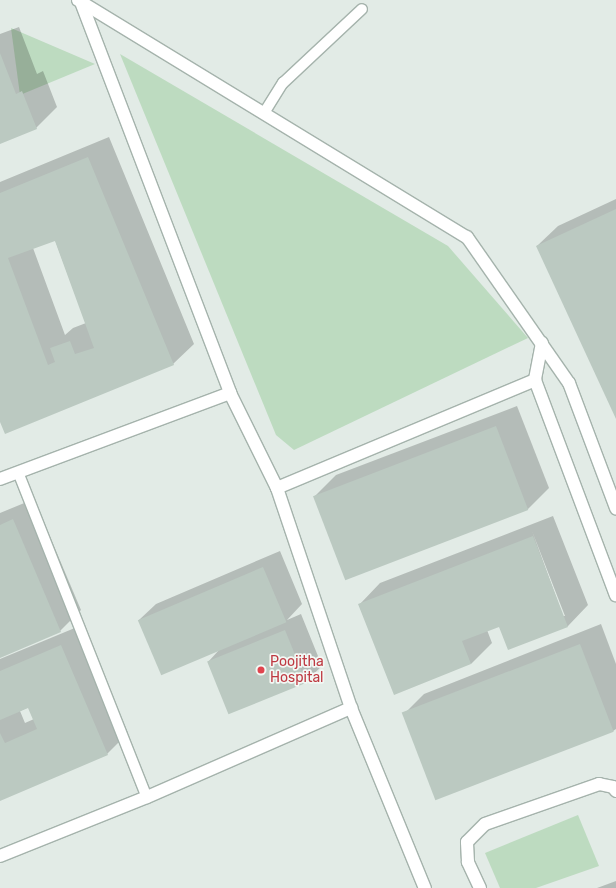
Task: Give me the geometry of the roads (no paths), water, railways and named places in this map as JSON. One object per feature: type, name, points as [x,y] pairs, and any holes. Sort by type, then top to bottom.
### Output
[{"type":"street","points":[[80,1],[467,237],[569,383],[616,508]]},
{"type":"street","points":[[80,1],[230,393],[277,488],[351,708],[425,888]]},
{"type":"street","points":[[542,343],[535,380],[616,595]]},
{"type":"street","points":[[277,488],[535,380]]},
{"type":"street","points":[[0,479],[230,393]]},
{"type":"street","points":[[0,856],[147,797],[351,708]]},
{"type":"street","points":[[480,888],[468,862],[467,842],[485,824],[599,784],[613,786],[616,790]]},
{"type":"lane","points":[[264,113],[283,83],[362,9]]},
{"type":"lane","points":[[18,472],[147,797]]},
{"type":"place","name":"Poojitha Hospital","points":[[261,670]]}]
